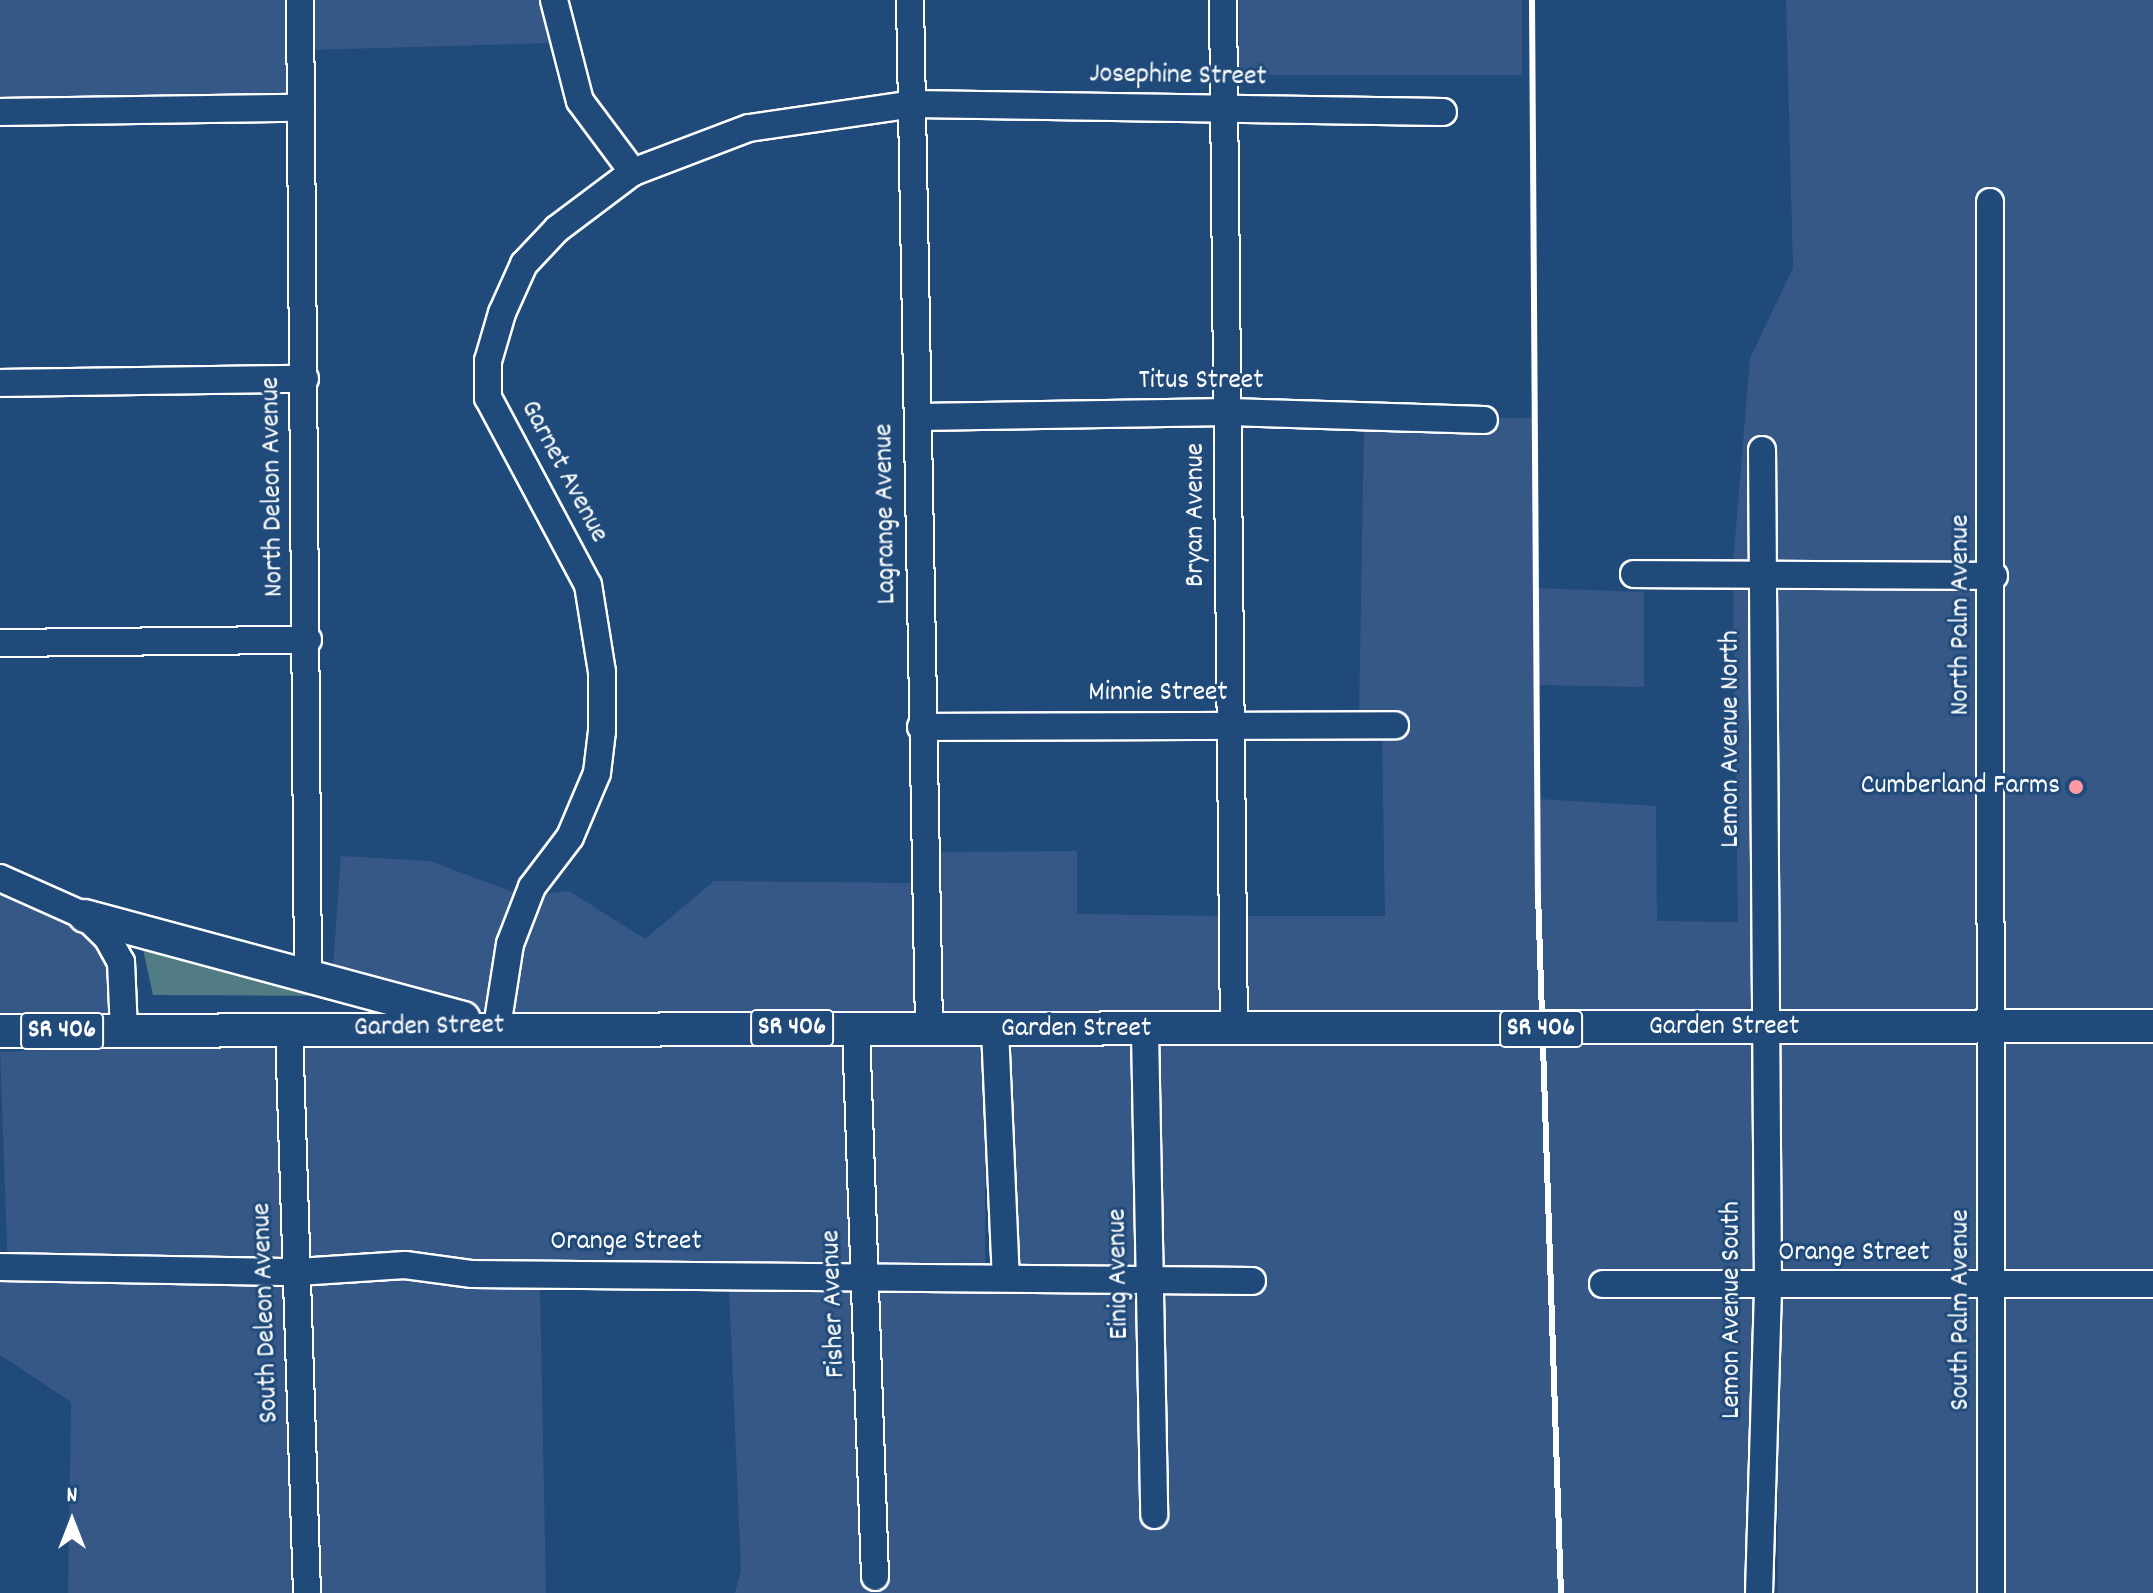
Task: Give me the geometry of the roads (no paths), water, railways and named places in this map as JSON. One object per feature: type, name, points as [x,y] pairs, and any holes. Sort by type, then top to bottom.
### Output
[{"type":"main road","points":[[85,916],[308,973],[497,1027]]},
{"type":"main road","name":"Garden Street","points":[[0,1031],[497,1027],[1145,1031],[2153,1026]]},
{"type":"street","name":"North Deleon Avenue","points":[[300,0],[308,640],[308,973]]},
{"type":"street","points":[[554,0],[580,101],[633,172]]},
{"type":"street","name":"Lagrange Avenue","points":[[910,0],[921,727],[929,1028]]},
{"type":"street","name":"Bryan Avenue","points":[[1223,0],[1234,1029]]},
{"type":"street","name":"Garnet Avenue","points":[[497,1027],[510,944],[532,887],[570,837],[597,773],[602,672],[588,585],[488,398],[488,361],[524,264],[557,229],[633,172],[749,128],[913,104]]},
{"type":"street","name":"Josephine Street","points":[[913,104],[1443,112]]},
{"type":"street","points":[[0,112],[301,108]]},
{"type":"street","name":"North Palm Avenue","points":[[1990,202],[1994,1028]]},
{"type":"street","points":[[0,383],[305,379]]},
{"type":"street","name":"Titus Street","points":[[918,417],[1229,412],[1484,420]]},
{"type":"street","name":"Lemon Avenue North","points":[[1762,450],[1763,1028]]},
{"type":"street","points":[[1634,574],[1994,576]]},
{"type":"street","points":[[0,643],[308,640]]},
{"type":"street","name":"Minnie Street","points":[[921,727],[1395,725]]},
{"type":"street","points":[[0,878],[85,916],[121,962],[124,1031]]},
{"type":"street","name":"Lemon Avenue South","points":[[1759,1593],[1768,1285],[1763,1028]]},
{"type":"street","name":"South Palm Avenue","points":[[1991,1593],[1994,1028]]},
{"type":"street","name":"Fisher Avenue","points":[[856,1029],[875,1577]]},
{"type":"street","points":[[995,1029],[1006,1278]]},
{"type":"street","name":"South Deleon Avenue","points":[[289,1030],[307,1593]]},
{"type":"street","name":"Einig Avenue","points":[[1145,1031],[1154,1281],[1154,1515]]},
{"type":"street","name":"Orange Street","points":[[0,1267],[298,1272],[405,1265],[472,1274],[1252,1281]]},
{"type":"street","name":"Orange Street","points":[[1603,1284],[2153,1284]]},
{"type":"railway","points":[[1532,0],[1538,893],[1561,1593]]},
{"type":"place","name":"Cumberland Farms","points":[[2076,787]]}]
